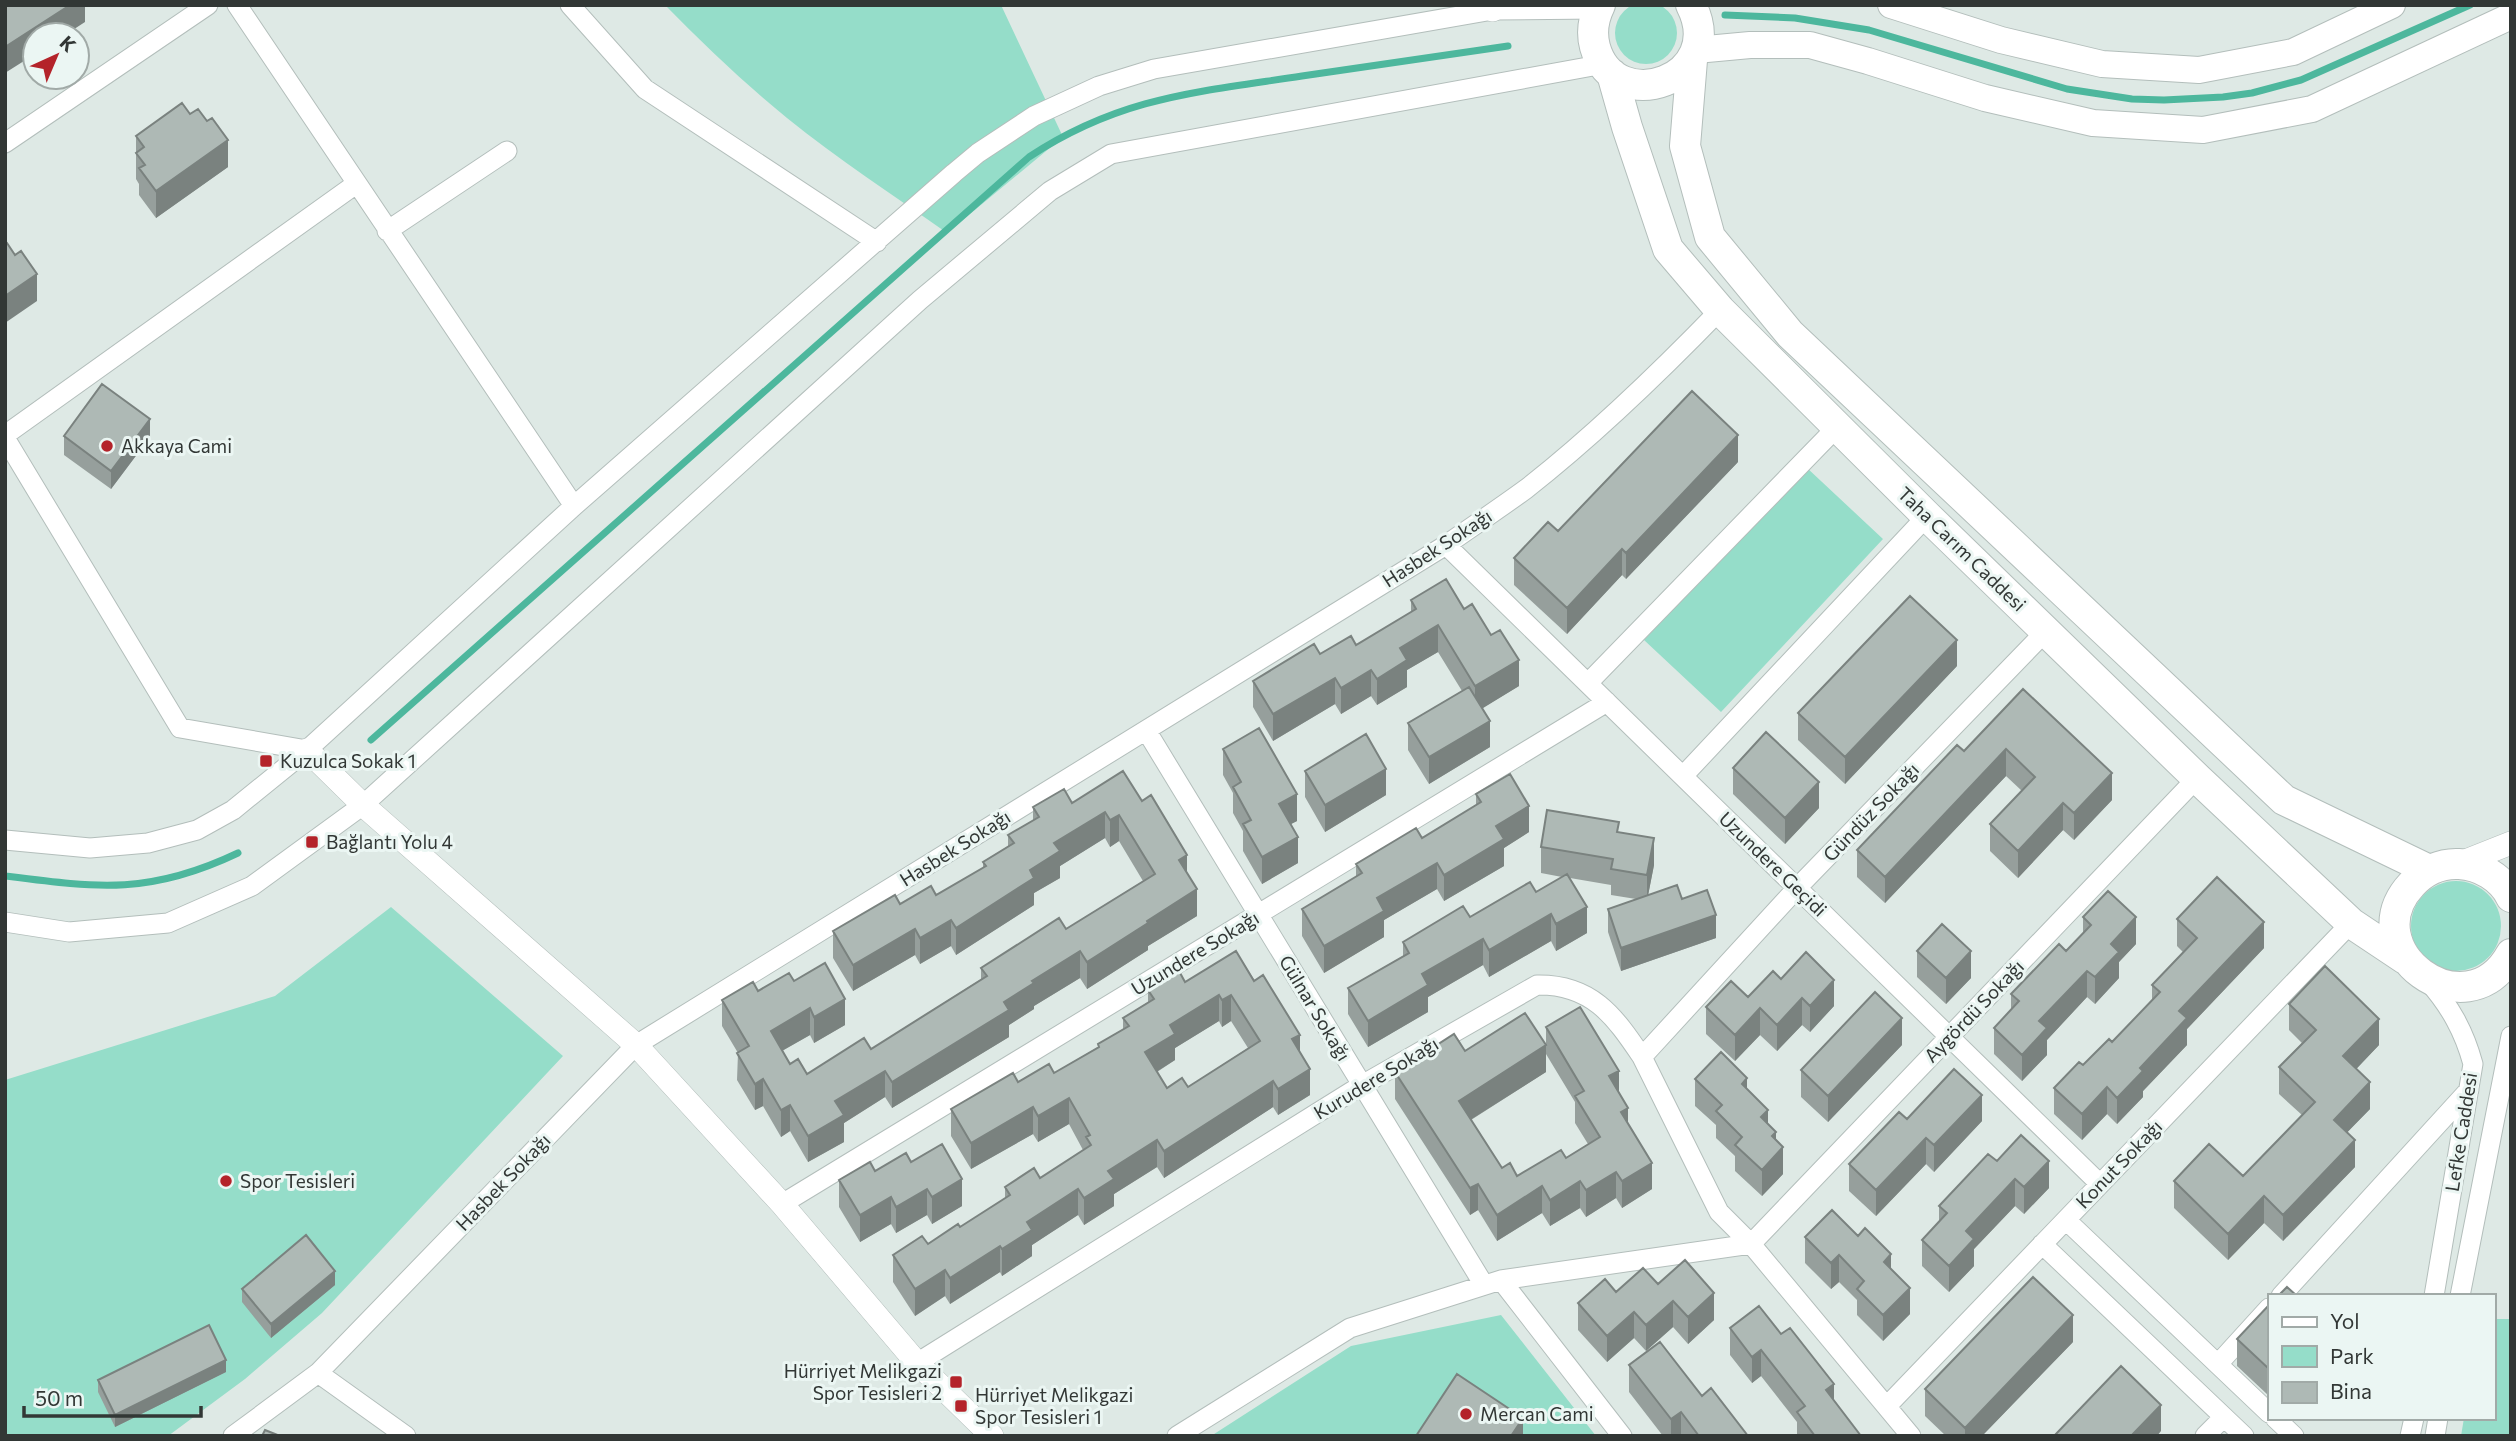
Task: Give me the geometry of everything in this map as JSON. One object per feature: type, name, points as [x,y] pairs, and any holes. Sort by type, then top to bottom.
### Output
[{"type":"main road","name":"Taha Carım Caddesi","points":[[1691,5],[1699,28],[1685,146],[1710,237],[1790,334],[2284,800],[2444,867],[2487,872],[2498,880],[2511,897]]},
{"type":"main road","points":[[1891,5],[2001,40],[2102,64],[2199,70],[2293,52],[2357,12],[2392,5]]},
{"type":"main road","name":"Taha Carım Caddesi","points":[[1600,7],[1594,23],[1593,38],[1597,53],[1608,69],[1668,249],[1720,310],[2197,778],[2351,923],[2405,959],[2427,979]]},
{"type":"main road","points":[[1608,69],[1628,83],[1646,86],[1664,83],[1680,73],[1694,55],[1750,45],[1810,45],[1985,98],[2093,123],[2203,130],[2312,109],[2511,16]]},
{"type":"main road","points":[[2405,959],[2399,946],[2396,916],[2407,889],[2444,867]]},
{"type":"main road","points":[[2427,979],[2441,985],[2470,986],[2497,972],[2511,954]]},
{"type":"street","points":[[5,143],[208,5]]},
{"type":"street","points":[[237,5],[387,232],[575,506]]},
{"type":"street","points":[[570,5],[645,89],[877,242]]},
{"type":"street","points":[[5,840],[90,848],[148,843],[197,830],[233,810],[307,750],[575,506],[954,173],[995,141],[1034,116],[1099,86],[1163,68],[1491,8],[1600,7]]},
{"type":"street","points":[[5,922],[69,932],[168,923],[252,886],[363,805],[920,300],[1050,191],[1111,154],[1608,69]]},
{"type":"street","points":[[387,232],[507,151]]},
{"type":"street","points":[[356,184],[5,436],[180,729],[307,750],[363,805],[636,1045],[782,1204],[917,1363],[992,1436]]},
{"type":"street","name":"Hasbek Sokağı","points":[[233,1436],[318,1373],[636,1045],[1446,545],[1525,489],[1573,450],[1670,361],[1720,310]]},
{"type":"street","points":[[1588,683],[1837,427]]},
{"type":"street","points":[[1683,776],[1927,516]]},
{"type":"street","name":"Uzundere Geçidi","points":[[1446,545],[2100,1184]]},
{"type":"street","name":"Gündüz Sokağı","points":[[1642,1057],[1797,888],[2046,631]]},
{"type":"street","name":"Uzundere Sokağı","points":[[782,1204],[1607,702]]},
{"type":"street","name":"Gülnar Sokağı","points":[[1146,730],[1362,1085],[1492,1282],[1622,1436]]},
{"type":"street","name":"Aygördü Sokağı","points":[[1751,1244],[2197,778]]},
{"type":"street","points":[[2444,867],[2511,843]]},
{"type":"street","name":"Konut Sokağı","points":[[1887,1406],[2351,923]]},
{"type":"street","name":"Lefke Caddesi","points":[[2427,979],[2453,1014],[2473,1064],[2434,1294]]},
{"type":"street","name":"Kurudere Sokağı","points":[[917,1363],[1362,1085],[1537,985],[1562,986],[1588,996],[1611,1016],[1642,1057],[1719,1212],[1751,1244],[1911,1436]]},
{"type":"street","name":"Lefke Caddesi","points":[[2460,1294],[2511,1035]]},
{"type":"street","points":[[2283,1294],[2469,1090]]},
{"type":"street","points":[[2066,1220],[2268,1412]]},
{"type":"street","points":[[1177,1436],[1350,1328],[1492,1282],[1751,1244]]},
{"type":"street","points":[[2042,1244],[2244,1436]]},
{"type":"street","points":[[2218,1364],[2268,1309]]},
{"type":"street","points":[[318,1373],[406,1436]]},
{"type":"street","points":[[2204,1436],[2224,1417]]},
{"type":"street","points":[[2277,1420],[2294,1436]]},
{"type":"green space","points":[[1640,2],[1652,2],[1668,11],[1675,21],[1675,45],[1668,55],[1652,64],[1640,64],[1629,59],[1620,50],[1615,39],[1615,27],[1620,16],[1629,7]]},
{"type":"green space","points":[[665,5],[1001,5],[1063,137],[947,233],[787,118],[724,63]]},
{"type":"green space","points":[[1806,467],[1883,539],[1721,712],[1644,640]]},
{"type":"green space","points":[[2456,881],[2473,884],[2488,894],[2498,909],[2501,926],[2498,943],[2488,958],[2473,968],[2456,971],[2439,968],[2424,958],[2414,943],[2411,926],[2414,909],[2424,894],[2439,884]]},
{"type":"green space","name":"Spor Tesisleri","points":[[391,907],[563,1056],[322,1313],[245,1379],[168,1436],[5,1436],[5,1080],[275,996]]},
{"type":"green space","points":[[1501,1315],[1596,1436],[1211,1436],[1351,1346]]},
{"type":"green space","points":[[2495,1319],[2511,1319],[2511,1436],[2461,1436],[2464,1420],[2495,1420]]},
{"type":"building","points":[[5,5],[70,5],[45,21],[21,21],[21,37],[5,47]]},
{"type":"building","points":[[182,103],[190,114],[198,109],[207,121],[212,118],[228,140],[156,191],[139,168],[145,165],[136,153],[144,147],[136,136]]},
{"type":"building","points":[[7,243],[15,255],[21,251],[37,274],[5,296],[5,244]]},
{"type":"building","name":"Akkaya Cami","points":[[102,384],[150,419],[111,471],[64,436]]},
{"type":"building","points":[[1692,391],[1738,435],[1626,553],[1622,549],[1567,608],[1514,558],[1548,522],[1558,531]]},
{"type":"building","points":[[1446,579],[1464,609],[1472,604],[1491,635],[1500,630],[1519,660],[1475,686],[1438,625],[1400,648],[1407,660],[1377,679],[1371,670],[1341,688],[1335,678],[1273,714],[1253,681],[1314,644],[1320,654],[1351,636],[1356,645],[1416,609],[1411,600]]},
{"type":"building","points":[[1910,596],[1957,640],[1845,757],[1798,713]]},
{"type":"building","points":[[1469,687],[1490,721],[1429,757],[1408,723]]},
{"type":"building","points":[[2023,689],[2112,773],[2074,813],[2063,803],[2018,851],[1990,824],[2035,777],[2006,749],[1885,877],[1857,850],[1957,745],[1964,751]]},
{"type":"building","points":[[1259,728],[1297,794],[1279,804],[1298,837],[1262,857],[1243,824],[1251,820],[1233,787],[1241,782],[1223,749]]},
{"type":"building","points":[[1766,732],[1819,782],[1785,818],[1733,768]]},
{"type":"building","points":[[1366,734],[1386,769],[1325,805],[1305,771]]},
{"type":"building","points":[[1123,771],[1142,801],[1151,795],[1187,855],[1179,860],[1197,889],[1087,962],[1080,951],[1032,981],[1034,983],[1004,1002],[1009,1010],[892,1082],[885,1071],[835,1101],[844,1115],[808,1136],[790,1105],[781,1110],[763,1079],[755,1084],[737,1053],[749,1046],[722,1000],[753,982],[758,991],[789,973],[794,981],[825,963],[845,999],[814,1017],[810,1008],[771,1031],[790,1064],[798,1059],[807,1074],[864,1038],[871,1049],[987,976],[981,968],[1059,918],[1066,929],[1155,874],[1119,815],[1110,820],[1105,812],[1054,843],[1060,851],[1030,870],[1034,878],[956,928],[951,920],[920,938],[915,929],[853,965],[833,931],[895,895],[900,904],[931,886],[936,895],[986,866],[983,862],[1014,843],[1008,835],[1039,817],[1033,807],[1064,789],[1072,803]]},
{"type":"building","points":[[1510,774],[1529,806],[1496,826],[1504,839],[1444,875],[1437,863],[1377,898],[1384,911],[1324,946],[1302,909],[1362,873],[1356,864],[1416,828],[1422,838],[1481,802],[1476,794]]},
{"type":"building","points":[[1547,810],[1619,822],[1617,832],[1654,838],[1647,875],[1611,869],[1613,859],[1541,847]]},
{"type":"building","points":[[1567,874],[1587,907],[1556,924],[1551,914],[1489,950],[1483,939],[1422,974],[1428,985],[1368,1021],[1348,988],[1409,953],[1403,942],[1463,906],[1470,917],[1530,882],[1536,892]]},
{"type":"building","points":[[2217,877],[2264,922],[2179,1011],[2187,1018],[2140,1068],[2143,1071],[2117,1098],[2107,1087],[2082,1114],[2054,1088],[2079,1062],[2083,1065],[2109,1039],[2112,1042],[2160,992],[2152,985],[2197,938],[2177,919]]},
{"type":"building","points":[[1677,885],[1682,899],[1707,890],[1716,915],[1621,948],[1608,909]]},
{"type":"building","points":[[2108,891],[2136,917],[2111,944],[2119,952],[2095,977],[2087,971],[2039,1021],[2047,1028],[2022,1055],[1994,1028],[2019,1001],[2011,994],[2059,944],[2066,951],[2091,925],[2083,917]]},
{"type":"building","points":[[1942,924],[1971,951],[1946,978],[1917,951]]},
{"type":"building","points":[[1236,951],[1254,981],[1263,975],[1300,1035],[1292,1039],[1310,1069],[1278,1089],[1273,1081],[1164,1151],[1157,1140],[1108,1171],[1114,1179],[1084,1198],[1078,1189],[1027,1222],[1032,1230],[1002,1249],[1000,1246],[950,1278],[945,1270],[915,1289],[893,1255],[922,1236],[928,1244],[958,1224],[960,1227],[1010,1195],[1005,1187],[1034,1168],[1040,1178],[1091,1145],[1086,1137],[1090,1135],[1069,1098],[1038,1116],[1033,1107],[971,1143],[951,1109],[1013,1073],[1018,1082],[1049,1064],[1054,1073],[1129,1026],[1123,1018],[1154,999],[1148,990],[1179,971],[1185,982]],"holes":[[[1219,995],[1222,1000],[1231,995],[1260,1041],[1188,1087],[1182,1078],[1167,1088],[1145,1052],[1175,1034],[1170,1025]]]},
{"type":"building","points":[[1806,952],[1834,980],[1810,1006],[1802,998],[1777,1025],[1760,1008],[1735,1035],[1706,1007],[1731,981],[1748,997],[1773,971],[1781,979]]},
{"type":"building","points":[[2325,966],[2379,1019],[2343,1056],[2370,1082],[2334,1120],[2355,1140],[2283,1215],[2264,1196],[2228,1234],[2174,1181],[2209,1144],[2243,1176],[2315,1102],[2279,1067],[2316,1030],[2289,1004]]},
{"type":"building","points":[[1875,992],[1902,1018],[1828,1096],[1801,1070]]},
{"type":"building","points":[[1580,1007],[1619,1071],[1609,1076],[1628,1108],[1621,1112],[1652,1163],[1622,1181],[1616,1172],[1586,1190],[1580,1181],[1550,1200],[1542,1186],[1497,1215],[1478,1184],[1470,1188],[1395,1072],[1454,1034],[1465,1051],[1525,1013],[1546,1045],[1459,1101],[1502,1168],[1510,1163],[1517,1176],[1561,1150],[1566,1158],[1600,1137],[1575,1096],[1584,1091],[1546,1027]]},
{"type":"building","points":[[1721,1052],[1747,1078],[1742,1084],[1768,1110],[1761,1117],[1776,1132],[1772,1136],[1783,1147],[1762,1170],[1735,1145],[1742,1137],[1716,1111],[1722,1105],[1695,1079]]},
{"type":"building","points":[[1954,1069],[1982,1095],[1934,1145],[1926,1138],[1876,1190],[1849,1164],[1899,1112],[1907,1119]]},
{"type":"building","points":[[2021,1135],[2049,1161],[2024,1187],[2015,1179],[1966,1231],[1974,1239],[1949,1266],[1922,1240],[1947,1213],[1939,1206],[1988,1154],[1997,1161]]},
{"type":"building","points":[[942,1144],[962,1179],[932,1197],[927,1189],[896,1207],[891,1197],[860,1215],[839,1180],[870,1162],[875,1171],[906,1153],[911,1162]]},
{"type":"building","points":[[1832,1210],[1858,1236],[1865,1228],[1891,1254],[1884,1262],[1910,1288],[1883,1315],[1857,1289],[1864,1281],[1839,1255],[1831,1263],[1805,1237]]},
{"type":"building","points":[[306,1235],[335,1271],[271,1324],[242,1289]]},
{"type":"building","points":[[1685,1260],[1714,1293],[1688,1317],[1673,1301],[1646,1325],[1634,1312],[1607,1336],[1578,1303],[1605,1279],[1616,1292],[1643,1268],[1658,1284]]},
{"type":"building","points":[[2033,1277],[2073,1315],[1965,1428],[1925,1389]]},
{"type":"building","points":[[2287,1287],[2295,1294],[2280,1294]]},
{"type":"building","points":[[1759,1306],[1781,1334],[1790,1328],[1834,1384],[1826,1390],[1861,1436],[1815,1436],[1797,1412],[1805,1406],[1761,1350],[1752,1357],[1730,1328]]},
{"type":"building","points":[[2268,1306],[2268,1368],[2237,1339]]},
{"type":"building","points":[[209,1325],[226,1360],[115,1415],[98,1380]]},
{"type":"building","points":[[1660,1342],[1702,1396],[1711,1388],[1748,1436],[1699,1436],[1681,1412],[1671,1419],[1629,1365]]},
{"type":"building","points":[[2121,1366],[2161,1405],[2131,1436],[2054,1436]]},
{"type":"building","points":[[1457,1374],[1523,1418],[1511,1436],[1416,1436]]},
{"type":"building","points":[[265,1430],[280,1436],[262,1436]]},
{"type":"waterway","points":[[1725,15],[1795,18],[1869,30],[2067,89],[2132,99],[2164,100],[2252,93],[2301,80],[2470,5]]},
{"type":"waterway","points":[[371,740],[1029,157],[1095,121],[1160,100],[1228,87],[1508,46]]},
{"type":"waterway","points":[[5,876],[69,883],[124,885],[178,876],[238,853]]},
{"type":"place","name":"Akkaya Cami","points":[[107,446]]},
{"type":"place","name":"Kuzulca Sokak 1","points":[[266,761]]},
{"type":"place","name":"Bağlantı Yolu 4","points":[[312,842]]},
{"type":"place","name":"Spor Tesisleri","points":[[226,1181]]},
{"type":"place","name":"Hürriyet Melikgazi Spor Tesisleri 2","points":[[956,1382]]},
{"type":"place","name":"Hürriyet Melikgazi Spor Tesisleri 1","points":[[961,1406]]},
{"type":"place","name":"Mercan Cami","points":[[1466,1414]]}]
